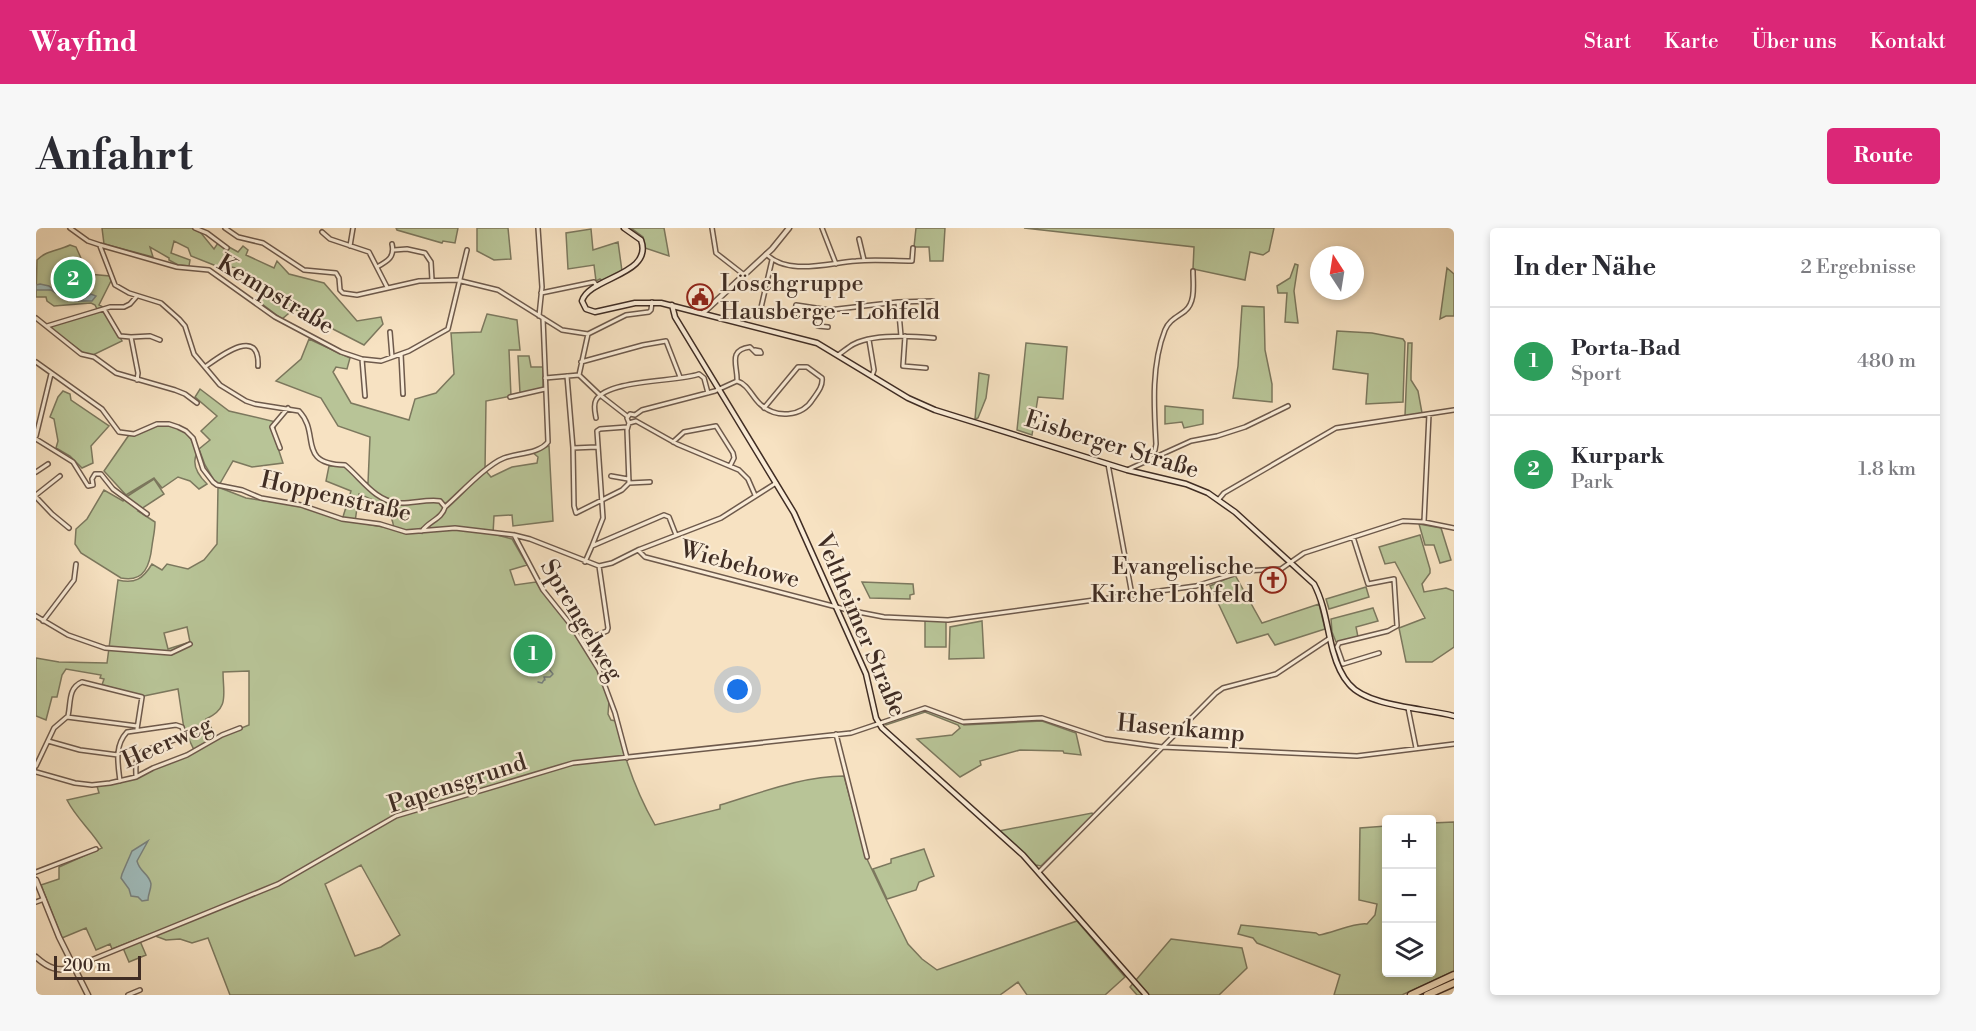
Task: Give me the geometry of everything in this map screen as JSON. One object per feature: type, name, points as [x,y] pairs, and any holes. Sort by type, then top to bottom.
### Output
[{"type":"highway","points":[[1411,995],[1454,975]]},
{"type":"highway","points":[[1427,995],[1454,983]]},
{"type":"main road","points":[[597,286],[625,272],[641,255],[643,249],[641,240],[624,228]]},
{"type":"main road","points":[[703,313],[766,254],[789,228]]},
{"type":"main road","name":"Eisberger Straße","points":[[597,286],[587,292],[583,298],[584,306],[592,312],[635,303],[652,302],[803,338],[817,343],[908,398],[935,410],[1127,470],[1186,484],[1219,499],[1291,561],[1314,584],[1330,638],[1350,686],[1382,702],[1454,716]]},
{"type":"main road","name":"Veltheimer Straße","points":[[672,305],[675,317],[794,513],[868,680],[879,724],[1023,855],[1146,995]]},
{"type":"main road","points":[[36,880],[88,995]]},
{"type":"main road","points":[[36,957],[56,970],[74,967]]},
{"type":"street","name":"Kempstraße","points":[[70,228],[88,241],[100,245],[177,267],[209,270],[275,317],[341,352],[362,359],[381,361],[409,351],[448,329],[467,250]]},
{"type":"street","points":[[195,228],[207,233],[227,248]]},
{"type":"street","points":[[225,228],[238,237],[267,245],[304,270],[336,273],[340,290],[343,293],[362,295],[387,287],[432,280],[461,280],[498,290],[562,330],[588,334],[626,315],[649,312],[652,302]]},
{"type":"street","points":[[350,246],[353,228]]},
{"type":"street","points":[[422,532],[427,524],[440,517],[445,507],[501,459],[532,451],[545,446],[548,442],[538,228]]},
{"type":"street","points":[[712,228],[716,253],[743,274]]},
{"type":"street","points":[[822,228],[836,264]]},
{"type":"street","points":[[322,232],[330,238],[369,252],[387,287]]},
{"type":"street","points":[[859,239],[864,260]]},
{"type":"street","points":[[377,267],[388,261],[394,250],[392,244]]},
{"type":"street","points":[[100,245],[112,280],[118,288],[162,303],[179,319],[185,327],[194,354],[220,385],[246,401],[295,409],[302,414],[319,460],[328,464],[345,465],[370,489],[389,501],[396,503],[432,500],[440,501],[445,507]]},
{"type":"street","points":[[766,254],[778,263],[815,267],[864,260],[912,261],[913,248]]},
{"type":"street","points":[[394,250],[407,249],[425,253],[431,262],[432,280]]},
{"type":"street","points":[[760,312],[772,260]]},
{"type":"street","points":[[1148,459],[1155,450],[1156,444],[1157,364],[1163,338],[1171,321],[1186,310],[1190,304],[1194,271]]},
{"type":"street","points":[[541,293],[594,282],[597,286]]},
{"type":"street","points":[[47,326],[110,306],[124,307],[137,296]]},
{"type":"street","points":[[794,317],[796,305],[820,309],[933,301]]},
{"type":"street","points":[[898,303],[903,336],[903,366],[926,368]]},
{"type":"street","points":[[104,309],[120,336],[150,336],[160,340]]},
{"type":"street","points":[[820,309],[818,326],[828,327]]},
{"type":"street","points":[[36,318],[81,354],[94,357],[116,373],[175,390],[197,403]]},
{"type":"street","points":[[390,332],[392,357]]},
{"type":"street","points":[[579,375],[588,334]]},
{"type":"street","points":[[838,356],[856,343],[868,340],[903,336],[934,338]]},
{"type":"street","points":[[131,337],[138,373],[137,380]]},
{"type":"street","points":[[868,340],[874,370],[872,377]]},
{"type":"street","points":[[581,362],[666,341],[680,377]]},
{"type":"street","points":[[205,367],[232,349],[245,346],[251,347],[256,352],[258,366]]},
{"type":"street","points":[[737,381],[734,363],[737,353],[744,348],[750,347],[755,350]]},
{"type":"street","points":[[401,354],[403,394]]},
{"type":"street","points":[[362,359],[365,396]]},
{"type":"street","name":"Hoppenstraße","points":[[36,362],[102,409],[119,432],[134,434],[157,424],[169,424],[186,431],[196,444],[203,469],[217,485],[242,490],[269,501],[301,505],[342,519],[380,524],[406,532],[455,528],[514,535],[599,566]]},
{"type":"street","points":[[737,381],[743,384],[764,408],[786,414],[805,409],[821,387],[822,378],[807,367],[798,367],[764,408]]},
{"type":"street","points":[[51,374],[36,437],[45,446],[73,462],[88,486],[93,485],[92,479]]},
{"type":"street","points":[[596,418],[595,403],[600,395],[631,384],[702,374],[708,393]]},
{"type":"street","points":[[545,378],[567,376],[579,375],[627,416],[629,423],[627,427],[629,481],[622,490],[576,513],[567,376]]},
{"type":"street","points":[[627,416],[708,393],[737,381]]},
{"type":"street","points":[[510,398],[545,389]]},
{"type":"street","points":[[1127,470],[1191,441],[1245,427],[1288,406]]},
{"type":"street","points":[[280,448],[272,427],[288,408]]},
{"type":"street","points":[[1219,499],[1336,429],[1454,410]]},
{"type":"street","points":[[1424,522],[1429,414]]},
{"type":"street","points":[[634,415],[636,421],[673,442],[744,474],[755,495]]},
{"type":"street","points":[[629,423],[636,421]]},
{"type":"street","points":[[673,442],[684,432],[716,426],[733,453],[734,458],[730,467]]},
{"type":"street","points":[[585,562],[603,518],[597,433],[599,429],[627,427]]},
{"type":"street","points":[[573,448],[597,447]]},
{"type":"street","points":[[36,472],[48,464]]},
{"type":"street","points":[[1108,464],[1132,595]]},
{"type":"street","points":[[92,479],[97,474],[104,476],[113,489],[147,514]]},
{"type":"street","points":[[82,475],[92,479]]},
{"type":"street","points":[[60,476],[36,496],[69,528]]},
{"type":"street","points":[[611,476],[629,481],[650,482]]},
{"type":"street","points":[[582,641],[607,631],[608,628],[599,566],[612,563],[638,550],[721,518],[776,483]]},
{"type":"street","points":[[592,546],[664,515],[669,517],[676,535]]},
{"type":"street","name":"Wiebehowe","points":[[638,550],[645,557],[884,617],[948,620],[1196,586],[1244,571],[1281,568],[1304,554],[1403,521],[1424,522],[1454,528]]},
{"type":"street","name":"Sprengelweg","points":[[514,535],[543,590],[582,641],[604,681],[627,758]]},
{"type":"street","points":[[1353,537],[1368,584],[1394,579],[1397,626],[1388,631],[1339,643],[1337,647],[1340,665],[1379,653]]},
{"type":"street","points":[[43,621],[74,580],[76,564]]},
{"type":"street","points":[[36,616],[68,635],[105,648],[171,653],[190,644]]},
{"type":"street","points":[[1039,872],[1215,693],[1223,688],[1276,674],[1330,638]]},
{"type":"street","points":[[36,766],[54,728],[67,717],[74,686],[82,682],[142,696],[137,728]]},
{"type":"street","points":[[1407,706],[1416,748]]},
{"type":"street","name":"Hasenkamp","points":[[879,724],[925,708],[963,722],[1042,718],[1105,739],[1162,747],[1357,756],[1454,744]]},
{"type":"street","points":[[67,717],[137,728],[178,725],[184,732],[180,738],[140,752],[135,761],[136,777]]},
{"type":"street","name":"Papensgrund","points":[[74,967],[278,884],[396,816],[573,763],[850,733],[879,724]]},
{"type":"street","points":[[120,781],[118,755],[120,741],[127,732],[128,726]]},
{"type":"street","points":[[127,732],[137,728]]},
{"type":"street","name":"Heerweg","points":[[36,772],[84,785],[120,781],[136,777],[187,755],[222,735],[240,728]]},
{"type":"street","points":[[836,734],[867,857]]},
{"type":"street","points":[[48,741],[72,748],[118,755]]},
{"type":"street","points":[[36,872],[96,849]]},
{"type":"street","points":[[36,902],[44,899]]},
{"type":"street","points":[[128,995],[140,990]]},
{"type":"green space","points":[[102,228],[192,228],[201,233],[214,249],[218,243],[238,252],[243,246],[248,250],[246,255],[274,268],[277,261],[289,274],[324,283],[357,321],[381,317],[383,324],[364,345],[294,309],[282,319],[258,301],[266,290],[244,270],[232,267],[229,271],[191,256],[188,248],[174,241],[171,253],[190,260],[189,266],[178,265],[150,247],[153,257],[104,244]]},
{"type":"green space","points":[[396,228],[458,228],[455,243],[443,241],[442,243]]},
{"type":"green space","points":[[477,228],[508,228],[511,259],[494,260],[477,251]]},
{"type":"green space","points":[[631,228],[664,228],[669,256],[645,248],[643,237]]},
{"type":"green space","points":[[916,228],[945,228],[943,261],[930,261],[929,247],[914,247]]},
{"type":"green space","points":[[1024,228],[1274,228],[1269,251],[1263,255],[1250,252],[1245,280],[1193,269],[1194,247]]},
{"type":"green space","points":[[591,229],[593,250],[618,242],[622,271],[603,282],[600,279],[596,281],[594,265],[568,269],[566,233]]},
{"type":"green space","points":[[70,245],[76,247],[88,274],[110,276],[111,281],[99,305],[103,307],[97,309],[91,303],[54,306],[47,301],[46,297],[36,297],[37,260],[49,252]]},
{"type":"green space","points":[[1295,264],[1298,265],[1294,291],[1298,323],[1285,322],[1287,293],[1278,293],[1277,286],[1290,278]]},
{"type":"green space","points":[[1447,268],[1454,274],[1454,316],[1440,319]]},
{"type":"green space","points":[[1242,306],[1264,307],[1265,350],[1272,384],[1272,402],[1233,398],[1238,366]]},
{"type":"green space","points":[[98,311],[110,318],[122,341],[93,355],[85,354],[49,327]]},
{"type":"green space","points":[[487,314],[517,320],[520,350],[509,350],[511,396],[486,401],[485,470],[491,477],[512,467],[537,463],[538,457],[531,451],[549,446],[553,521],[513,526],[512,515],[494,516],[493,534],[512,539],[527,565],[510,570],[515,585],[536,582],[562,615],[598,670],[609,701],[608,714],[611,720],[616,721],[631,774],[655,825],[720,809],[720,805],[782,786],[813,779],[844,776],[866,857],[886,899],[908,944],[922,959],[937,970],[1077,921],[1125,977],[1105,995],[1027,995],[1018,982],[1000,995],[230,995],[208,938],[192,943],[180,939],[166,940],[150,934],[112,949],[110,944],[96,950],[86,928],[62,938],[41,885],[59,879],[59,867],[102,848],[67,800],[99,793],[97,786],[126,780],[194,750],[184,729],[178,689],[144,696],[102,685],[104,679],[100,678],[101,675],[66,669],[62,675],[57,697],[52,697],[46,720],[36,716],[36,658],[59,662],[107,663],[118,580],[134,581],[152,564],[162,570],[167,564],[188,569],[204,560],[217,544],[218,487],[246,498],[301,506],[342,520],[351,491],[326,481],[329,466],[344,465],[368,483],[370,437],[338,426],[321,398],[276,381],[301,359],[309,339],[350,358],[347,369],[336,367],[333,372],[351,403],[409,420],[415,399],[436,393],[454,374],[451,333],[481,332]],"holes":[[[359,494],[383,506],[390,515],[394,529],[355,522]],[[187,627],[190,642],[168,649],[164,633]],[[249,671],[249,725],[217,738],[206,719],[214,715],[222,705],[223,672]],[[361,865],[400,935],[381,947],[355,956],[325,884]]]},
{"type":"green space","points":[[1337,331],[1372,333],[1403,339],[1405,342],[1403,402],[1366,404],[1368,374],[1333,369]]},
{"type":"green space","points":[[1026,343],[1067,347],[1063,399],[1038,397],[1032,435],[1017,430]]},
{"type":"green space","points":[[1408,343],[1412,343],[1411,380],[1418,391],[1422,413],[1405,416]]},
{"type":"green space","points":[[518,356],[529,356],[531,367],[543,367],[543,388],[520,393]]},
{"type":"green space","points":[[979,373],[989,375],[986,398],[978,418],[975,419]]},
{"type":"green space","points":[[200,389],[229,411],[276,422],[274,436],[283,463],[252,467],[233,461],[218,487],[199,449],[210,440],[201,431],[217,416],[195,397]]},
{"type":"green space","points":[[63,391],[70,394],[71,400],[109,426],[91,446],[93,463],[82,468],[70,456],[56,448],[58,441],[54,419],[50,417]]},
{"type":"green space","points":[[1165,406],[1203,410],[1203,424],[1184,428],[1182,422],[1165,424]]},
{"type":"green space","points":[[158,425],[179,428],[188,435],[197,453],[195,461],[197,470],[207,484],[199,489],[190,481],[178,477],[162,488],[154,478],[126,495],[104,471],[129,435]]},
{"type":"green space","points":[[154,479],[164,494],[138,511],[155,522],[148,565],[145,571],[136,578],[121,578],[81,553],[75,544],[76,529],[87,519],[104,490],[123,501]]},
{"type":"green space","points":[[1419,524],[1441,528],[1451,560],[1440,563],[1434,545],[1425,545]]},
{"type":"green space","points":[[1420,535],[1430,569],[1430,573],[1422,584],[1424,592],[1446,588],[1454,591],[1454,647],[1432,662],[1406,662],[1399,628],[1425,618],[1395,562],[1385,564],[1379,547]]},
{"type":"green space","points":[[1235,575],[1262,623],[1319,604],[1325,629],[1275,645],[1268,634],[1237,643],[1210,586]]},
{"type":"green space","points":[[862,582],[913,584],[914,594],[910,595],[910,599],[870,598]]},
{"type":"green space","points":[[1366,587],[1369,597],[1329,609],[1326,599]]},
{"type":"green space","points":[[1373,608],[1378,621],[1356,627],[1358,637],[1336,642],[1331,619]]},
{"type":"green space","points":[[925,621],[946,621],[946,647],[925,647]]},
{"type":"green space","points":[[982,621],[984,658],[949,659],[950,627]]},
{"type":"green space","points":[[925,709],[964,723],[964,725],[1042,721],[1076,733],[1081,755],[1063,751],[1020,750],[980,761],[981,765],[960,777],[917,739],[952,735],[960,728],[958,725],[925,712],[886,725],[884,723]]},
{"type":"green space","points":[[1092,813],[1093,815],[1041,866],[1036,865],[999,831]]},
{"type":"green space","points":[[1454,822],[1454,971],[1402,995],[1334,995],[1340,975],[1257,943],[1253,938],[1238,934],[1241,925],[1319,935],[1367,924],[1375,915],[1377,904],[1359,900],[1360,828],[1382,826],[1382,977],[1436,977],[1436,823]]},
{"type":"green space","points":[[924,849],[934,876],[919,882],[916,890],[887,899],[873,869],[891,863],[891,859]]},
{"type":"green space","points":[[1171,939],[1242,948],[1247,968],[1219,995],[1137,995],[1130,987]]},
{"type":"green space","points":[[140,941],[146,955],[129,962],[123,948]]},
{"type":"water","points":[[40,284],[54,290],[62,289],[70,296],[79,292],[83,299],[91,294],[96,296],[92,301],[75,301],[51,290],[36,290],[36,285]]},
{"type":"water","points":[[148,841],[137,861],[151,884],[148,900],[142,901],[138,897],[131,896],[121,878],[132,851]]},
{"type":"waterway","points":[[545,680],[544,677],[550,677],[553,674],[548,668]]},
{"type":"waterway","points":[[538,682],[542,683],[544,680]]},
{"type":"place","name":"Kurpark","points":[[73,279]]},
{"type":"place","name":"Löschgruppe Hausberge - Lohfeld","points":[[700,297]]},
{"type":"place","name":"Evangelische Kirche Lohfeld","points":[[1273,580]]},
{"type":"place","name":"Porta-Bad","points":[[533,654]]}]
